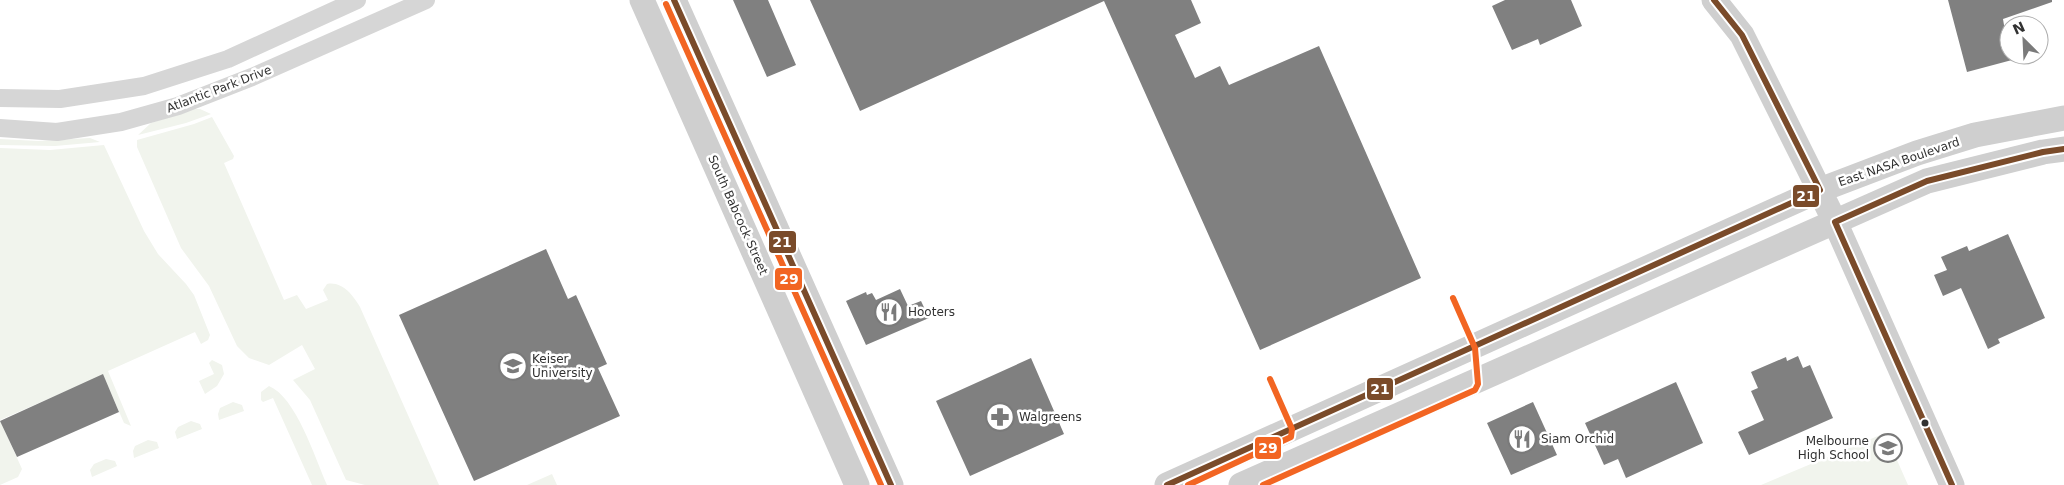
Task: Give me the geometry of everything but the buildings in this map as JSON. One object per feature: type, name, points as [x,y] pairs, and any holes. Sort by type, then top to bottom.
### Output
[{"type":"main road","name":"South Babcock Street","points":[[642,0],[857,485]]},
{"type":"main road","points":[[674,0],[891,485]]},
{"type":"main road","points":[[1714,0],[1742,35],[1820,190],[1952,485]]},
{"type":"main road","name":"East NASA Boulevard","points":[[1166,485],[1820,190],[1917,153],[1975,135],[2064,118]]},
{"type":"main road","points":[[1240,485],[1927,181],[2053,151],[2038,122]]},
{"type":"street","name":"Atlantic Park Drive","points":[[0,98],[60,99],[144,86],[228,59],[357,0]]},
{"type":"street","name":"Atlantic Park Drive","points":[[0,128],[57,132],[121,122],[178,106],[252,77],[426,0]]},
{"type":"street","points":[[201,68],[209,94]]},
{"type":"shaded area","points":[[193,109],[200,109],[211,114],[186,123],[138,135],[151,123]]},
{"type":"shaded area","points":[[212,117],[234,156],[233,159],[224,163],[284,300],[297,295],[306,309],[328,300],[323,290],[327,284],[342,287],[354,298],[360,307],[439,485],[365,485],[346,480],[310,400],[293,380],[315,369],[302,345],[269,365],[249,358],[237,346],[209,286],[181,248],[137,147],[137,140]]},
{"type":"shaded area","points":[[90,138],[100,142],[55,146],[0,145],[0,139],[38,141]]},
{"type":"shaded area","points":[[104,145],[144,231],[158,254],[194,295],[210,335],[208,340],[201,344],[195,332],[108,371],[131,426],[124,423],[103,375],[0,420],[0,148],[50,150]]},
{"type":"shaded area","points":[[212,360],[222,365],[224,374],[217,386],[205,394],[199,381],[214,374],[209,363]]},
{"type":"shaded area","points":[[269,386],[279,392],[296,415],[327,485],[312,485],[273,398],[263,402],[261,400],[261,392]]},
{"type":"shaded area","points":[[233,402],[242,405],[244,411],[219,420],[220,408]]},
{"type":"shaded area","points":[[0,420],[22,469],[18,477],[0,485]]},
{"type":"shaded area","points":[[191,421],[200,424],[202,429],[177,439],[175,432],[178,427]]},
{"type":"shaded area","points":[[1885,433],[1908,485],[1761,485]]},
{"type":"shaded area","points":[[148,440],[157,442],[159,448],[134,458],[133,451],[135,446]]},
{"type":"shaded area","points":[[106,459],[115,461],[117,466],[92,477],[90,470],[94,464]]},
{"type":"shaded area","points":[[552,474],[557,485],[527,485]]},
{"type":"transit line","name":"21","points":[[674,0],[891,485]]},
{"type":"transit line","name":"21","points":[[1167,485],[1820,190],[1742,35],[1714,0]]},
{"type":"transit line","name":"29","points":[[666,4],[881,485]]},
{"type":"transit line","name":"21","points":[[1952,485],[1835,222],[1927,181],[2043,152],[2064,149]]},
{"type":"transit line","name":"29","points":[[1263,485],[1475,390],[1478,384],[1475,348],[1453,298]]},
{"type":"transit line","name":"29","points":[[1188,485],[1291,437],[1292,429],[1270,379]]},
{"type":"place","name":"Hooters","points":[[889,312]]},
{"type":"place","name":"Keiser University","points":[[513,366]]},
{"type":"place","name":"Walgreens","points":[[1000,417]]},
{"type":"place","name":"Siam Orchid","points":[[1522,439]]},
{"type":"place","name":"Melbourne High School","points":[[1888,448]]}]
